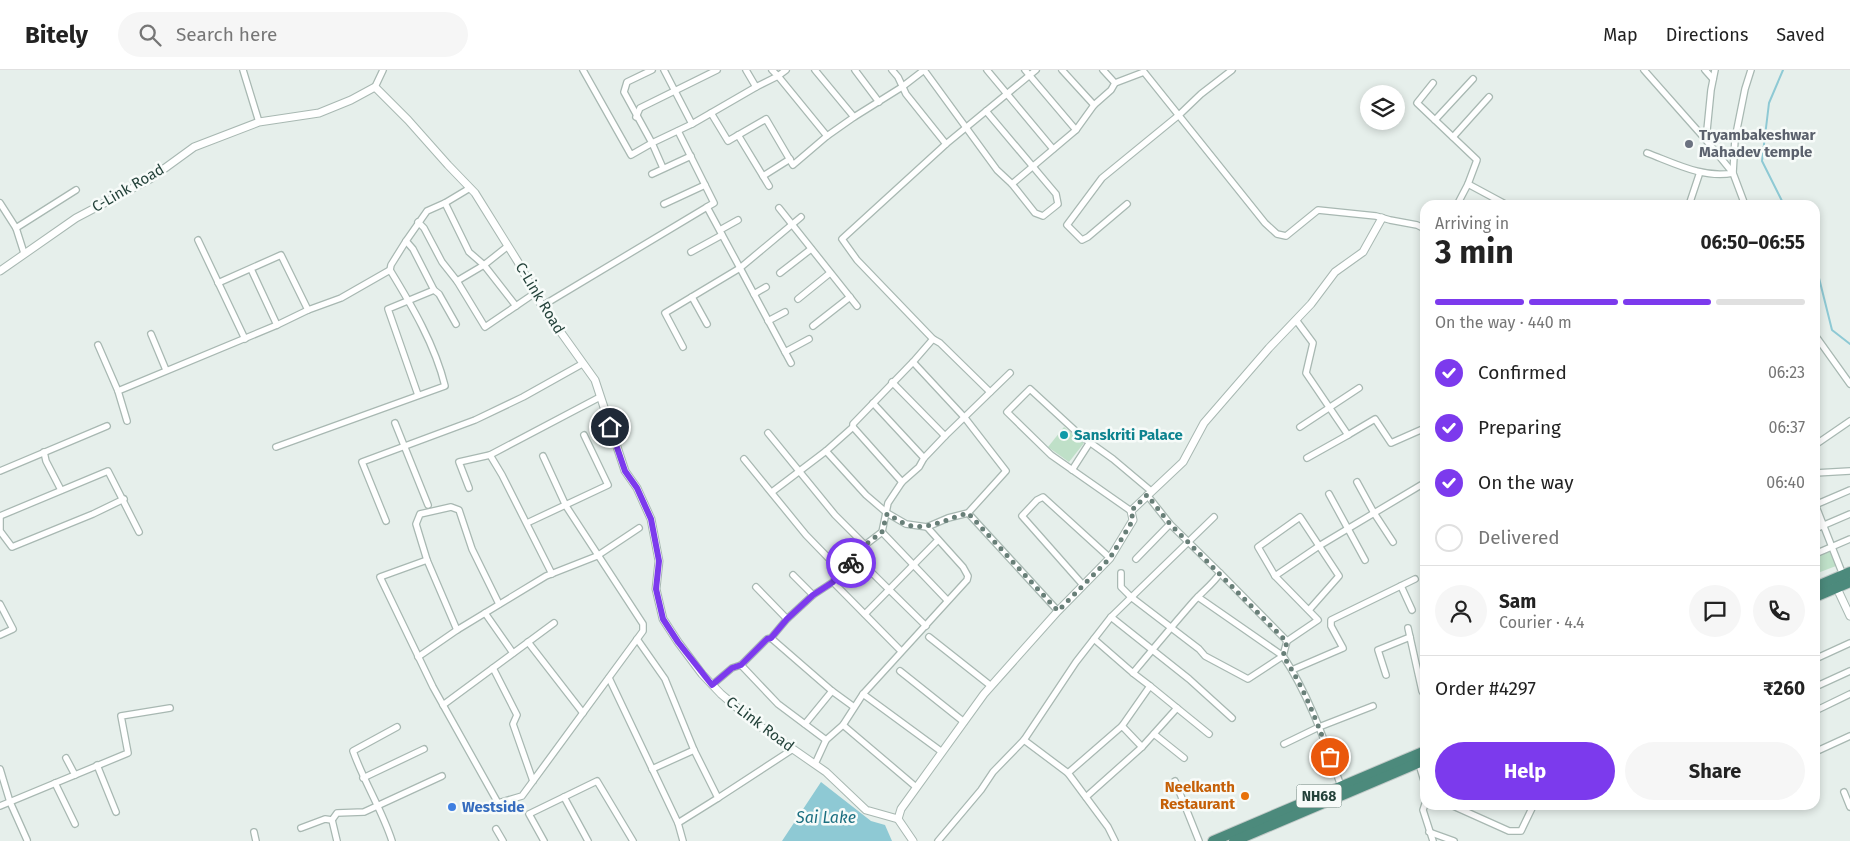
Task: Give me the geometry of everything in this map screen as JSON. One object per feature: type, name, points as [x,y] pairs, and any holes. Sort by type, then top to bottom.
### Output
[{"type":"highway","points":[[1820,586],[1843,579]]},
{"type":"highway","points":[[1820,594],[1843,579]]},
{"type":"highway","name":"NH68","points":[[1213,841],[1341,786],[1420,757]]},
{"type":"highway","name":"NH68","points":[[1234,841],[1420,757]]},
{"type":"street","points":[[243,70],[258,122]]},
{"type":"street","points":[[374,87],[383,70]]},
{"type":"street","points":[[582,70],[631,155],[692,124],[786,70]]},
{"type":"street","points":[[652,70],[627,82],[624,92],[636,117],[652,143],[663,168]]},
{"type":"street","points":[[664,70],[692,124]]},
{"type":"street","points":[[636,117],[640,108],[717,70]]},
{"type":"street","points":[[746,70],[756,88]]},
{"type":"street","points":[[772,70],[827,136]]},
{"type":"street","points":[[815,70],[854,116]]},
{"type":"street","points":[[855,70],[879,102]]},
{"type":"street","points":[[892,70],[902,87],[946,144]]},
{"type":"street","points":[[712,112],[728,140],[766,119],[793,165],[854,116],[902,87],[924,70],[997,170],[1012,184],[1035,213],[1043,216],[1048,214],[1058,204],[1056,194],[986,111]]},
{"type":"street","points":[[987,70],[1053,149]]},
{"type":"street","points":[[1024,70],[1076,130]]},
{"type":"street","points":[[990,392],[940,343],[933,339],[857,260],[842,239],[946,144],[1036,70]]},
{"type":"street","points":[[1062,70],[1094,105]]},
{"type":"street","points":[[1104,70],[1115,83]]},
{"type":"street","points":[[1127,204],[1082,240],[1067,225],[1102,178],[1232,70]]},
{"type":"street","points":[[1644,70],[1733,173],[1743,200]]},
{"type":"street","points":[[1705,70],[1713,79]]},
{"type":"street","points":[[1706,140],[1715,70]]},
{"type":"street","points":[[1733,173],[1735,139],[1745,89],[1751,70]]},
{"type":"street","points":[[1012,184],[1076,130],[1094,105],[1111,90],[1115,83],[1144,72],[1265,222],[1277,234],[1286,236],[1318,210],[1382,218],[1420,226]]},
{"type":"street","points":[[1435,120],[1472,79]]},
{"type":"street","points":[[1433,83],[1417,103],[1477,160],[1460,200]]},
{"type":"street","name":"C-Link Road","points":[[0,271],[76,218],[150,179],[194,147],[258,122],[319,114],[351,100],[374,87],[408,120],[475,193],[542,306],[595,380],[625,471],[637,488],[651,519],[659,561],[656,589],[663,619],[678,642],[712,685],[754,722],[826,772],[866,810],[898,819]]},
{"type":"street","points":[[1453,137],[1489,97]]},
{"type":"street","points":[[542,306],[714,203],[678,131]]},
{"type":"street","points":[[738,135],[769,186]]},
{"type":"street","points":[[1647,153],[1700,172],[1720,176],[1733,173]]},
{"type":"street","points":[[652,174],[691,156]]},
{"type":"street","points":[[763,176],[790,159]]},
{"type":"street","points":[[1691,200],[1700,172]]},
{"type":"street","points":[[1468,184],[1498,200]]},
{"type":"street","points":[[664,204],[705,185]]},
{"type":"street","points":[[118,390],[341,298],[390,270],[391,265],[418,222],[428,211],[470,188]]},
{"type":"street","points":[[16,228],[76,190]]},
{"type":"street","points":[[0,203],[16,228],[24,253]]},
{"type":"street","points":[[445,203],[469,252],[484,265],[516,306]]},
{"type":"street","points":[[707,207],[791,363]]},
{"type":"street","points":[[779,208],[858,306]]},
{"type":"street","points":[[683,347],[665,313],[740,268],[801,217]]},
{"type":"street","points":[[1131,511],[1183,462],[1204,424],[1311,304],[1335,272],[1363,252],[1382,218]]},
{"type":"street","points":[[691,252],[738,220]]},
{"type":"street","points":[[418,222],[424,228],[442,262],[457,281],[485,327],[535,293]]},
{"type":"street","points":[[198,240],[245,339]]},
{"type":"street","points":[[406,241],[413,249],[434,290],[439,294],[456,324]]},
{"type":"street","points":[[457,281],[484,265],[508,246]]},
{"type":"street","points":[[780,273],[811,249]]},
{"type":"street","points":[[218,283],[281,255],[308,310]]},
{"type":"street","points":[[251,269],[277,325]]},
{"type":"street","points":[[276,447],[445,386],[440,368],[409,301],[390,270]]},
{"type":"street","points":[[798,299],[830,273]]},
{"type":"street","points":[[754,294],[766,287]]},
{"type":"street","points":[[418,396],[388,309],[434,290]]},
{"type":"street","points":[[692,297],[707,324]]},
{"type":"street","points":[[813,326],[850,297]]},
{"type":"street","points":[[768,321],[785,312]]},
{"type":"street","points":[[1296,320],[1313,343],[1306,373],[1348,435]]},
{"type":"street","points":[[151,334],[166,370]]},
{"type":"street","points":[[785,352],[809,339]]},
{"type":"street","points":[[772,492],[826,451],[853,426],[933,339]]},
{"type":"street","points":[[1820,342],[1850,384]]},
{"type":"street","points":[[98,345],[118,390],[126,421]]},
{"type":"street","points":[[826,451],[866,495],[887,514],[906,524],[927,527],[948,518],[968,513],[1006,471],[965,418],[913,362]]},
{"type":"street","points":[[386,521],[362,462],[475,420],[523,398],[582,364]]},
{"type":"street","points":[[712,685],[732,668],[741,665],[767,639],[771,638],[787,619],[813,595],[833,582],[840,570],[858,558],[865,545],[882,532],[888,503],[902,482],[919,467],[924,458],[944,436],[1010,373]]},
{"type":"street","points":[[892,382],[944,436]]},
{"type":"street","points":[[1300,427],[1359,388]]},
{"type":"street","points":[[913,841],[898,819],[901,809],[916,787],[991,686],[1058,611],[1110,558],[1133,520],[1131,511],[1051,455],[1007,412],[1030,390],[1090,442],[1113,458],[1149,493],[1170,524],[1287,642]]},
{"type":"street","points":[[469,488],[459,462],[490,456],[600,397]]},
{"type":"street","points":[[873,403],[924,458]]},
{"type":"street","points":[[1307,458],[1375,419],[1391,443],[1420,430]]},
{"type":"street","points":[[1820,441],[1850,421]]},
{"type":"street","points":[[395,423],[428,505]]},
{"type":"street","points":[[0,471],[107,426]]},
{"type":"street","points":[[853,426],[902,482]]},
{"type":"street","points":[[768,433],[835,515],[865,545]]},
{"type":"street","points":[[527,523],[608,485],[584,435]]},
{"type":"street","points":[[1072,470],[1090,442]]},
{"type":"street","points":[[44,452],[46,461],[61,490]]},
{"type":"street","points":[[490,456],[502,475],[552,574]]},
{"type":"street","points":[[427,560],[380,577],[443,705],[498,803],[522,796],[643,631],[644,624],[597,556],[566,506],[543,456]]},
{"type":"street","points":[[744,460],[806,535],[840,570]]},
{"type":"street","points":[[124,499],[17,546],[12,547],[0,531],[0,516],[108,471],[124,499],[139,532]]},
{"type":"street","points":[[1820,473],[1850,471]]},
{"type":"street","points":[[1357,482],[1393,542]]},
{"type":"street","points":[[1275,576],[1319,546],[1420,486]]},
{"type":"street","points":[[1820,502],[1850,490]]},
{"type":"street","points":[[1329,494],[1365,560]]},
{"type":"street","points":[[1083,585],[1022,516],[1037,500],[1043,497],[1110,558]]},
{"type":"street","points":[[457,630],[427,560],[416,524],[420,514],[451,507],[459,510],[472,549],[499,604]]},
{"type":"street","points":[[968,513],[1058,611]]},
{"type":"street","points":[[1820,526],[1850,514]]},
{"type":"street","points":[[938,841],[981,790],[993,772],[1024,740],[1111,617],[1214,517]]},
{"type":"street","points":[[1120,573],[1120,587],[1130,597],[1206,656],[1248,679],[1283,656],[1287,642],[1318,620],[1275,576],[1258,547],[1300,517],[1339,576],[1309,610]]},
{"type":"street","points":[[1820,517],[1843,579],[1850,616]]},
{"type":"street","points":[[1136,559],[1170,524]]},
{"type":"street","points":[[815,764],[826,740],[843,725],[864,694],[901,650],[926,626],[947,600],[963,585],[968,576],[927,527]]},
{"type":"street","points":[[418,657],[499,604],[552,574],[597,556],[640,528]]},
{"type":"street","points":[[882,532],[947,600]]},
{"type":"street","points":[[865,614],[938,540]]},
{"type":"street","points":[[1820,552],[1850,540]]},
{"type":"street","points":[[858,558],[926,626]]},
{"type":"street","points":[[1133,673],[1171,627],[1220,573]]},
{"type":"street","points":[[793,575],[813,595]]},
{"type":"street","points":[[1292,670],[1343,648],[1331,626],[1331,620],[1415,579]]},
{"type":"street","points":[[833,582],[901,650]]},
{"type":"street","points":[[1401,586],[1412,610]]},
{"type":"street","points":[[756,587],[787,619]]},
{"type":"street","points":[[1198,597],[1283,656],[1292,670],[1319,727],[1341,786]]},
{"type":"street","points":[[0,604],[13,629],[0,635]]},
{"type":"street","points":[[485,613],[513,653]]},
{"type":"street","points":[[1111,617],[1189,679],[1232,718]]},
{"type":"street","points":[[443,705],[554,623]]},
{"type":"street","points":[[1408,628],[1420,683]]},
{"type":"street","points":[[929,637],[991,686]]},
{"type":"street","points":[[1386,675],[1378,650],[1410,637]]},
{"type":"street","points":[[771,638],[832,691],[854,707]]},
{"type":"street","points":[[637,639],[665,679],[694,750],[718,798]]},
{"type":"street","points":[[1094,639],[1209,734]]},
{"type":"street","points":[[528,642],[583,713]]},
{"type":"street","points":[[1820,657],[1850,643]]},
{"type":"street","points":[[741,665],[778,704],[826,740]]},
{"type":"street","points":[[493,668],[517,715],[513,724],[533,781]]},
{"type":"street","points":[[900,671],[964,722]]},
{"type":"street","points":[[1820,686],[1850,671]]},
{"type":"street","points":[[609,678],[678,823],[683,841]]},
{"type":"street","points":[[1068,772],[1122,726],[1150,686]]},
{"type":"street","points":[[805,724],[832,691]]},
{"type":"street","points":[[864,694],[942,752]]},
{"type":"street","points":[[1820,709],[1850,694]]},
{"type":"street","points":[[1284,744],[1319,727],[1373,706]]},
{"type":"street","points":[[0,806],[128,753],[121,716],[170,708]]},
{"type":"street","points":[[1086,797],[1142,747],[1178,708]]},
{"type":"street","points":[[843,725],[916,787]]},
{"type":"street","points":[[1122,726],[1142,747]]},
{"type":"street","points":[[392,841],[378,806],[363,778],[353,751],[398,727]]},
{"type":"street","points":[[1154,734],[1184,758]]},
{"type":"street","points":[[1820,750],[1850,736]]},
{"type":"street","points":[[1024,740],[1068,772],[1108,827],[1115,841]]},
{"type":"street","points":[[363,778],[424,748]]},
{"type":"street","points":[[678,823],[793,749]]},
{"type":"street","points":[[652,769],[694,750]]},
{"type":"street","points":[[66,758],[75,775]]},
{"type":"street","points":[[97,765],[116,812]]},
{"type":"street","points":[[0,768],[10,802],[27,840]]},
{"type":"street","points":[[337,841],[332,820],[337,813],[364,812],[442,776]]},
{"type":"street","points":[[544,841],[528,814],[597,781],[633,841]]},
{"type":"street","points":[[1175,781],[1199,841]]},
{"type":"street","points":[[55,783],[74,824]]},
{"type":"street","points":[[1844,792],[1850,807]]},
{"type":"street","points":[[564,797],[588,841]]},
{"type":"street","points":[[1423,810],[1433,841]]},
{"type":"street","points":[[1462,810],[1509,831],[1521,831],[1531,810]]},
{"type":"street","points":[[301,828],[325,819],[332,820]]},
{"type":"street","points":[[496,829],[503,841]]},
{"type":"street","points":[[254,832],[256,841]]},
{"type":"street","points":[[1429,832],[1454,841]]},
{"type":"green space","points":[[1064,427],[1084,443],[1069,462],[1048,447]]},
{"type":"green space","points":[[1830,551],[1836,566],[1820,572],[1820,554]]},
{"type":"water","name":"Sai Lake","points":[[821,782],[871,821],[885,825],[892,841],[782,841]]},
{"type":"waterway","points":[[1782,200],[1762,161],[1769,103],[1783,70]]},
{"type":"waterway","points":[[1820,282],[1832,330],[1850,344]]},
{"type":"way so far","points":[[851,563],[858,558],[865,545],[882,532],[887,514],[906,524],[927,527],[948,518],[968,513],[1058,611],[1110,558],[1133,520],[1131,511],[1147,495],[1170,524],[1287,642],[1283,656],[1292,670],[1319,727],[1330,757]]},
{"type":"place","name":"Tryambakeshwar Mahadev temple","points":[[1689,144]]},
{"type":"place","name":"Sanskriti Palace","points":[[1064,435]]},
{"type":"place","name":"Neelkanth Restaurant","points":[[1245,796]]},
{"type":"place","name":"Westside","points":[[452,807]]},
{"type":"route","points":[[610,427],[625,471],[637,488],[651,519],[659,561],[656,589],[663,619],[678,642],[712,685],[732,668],[741,665],[767,639],[771,638],[787,619],[813,595],[833,582],[840,570],[851,563]]}]
